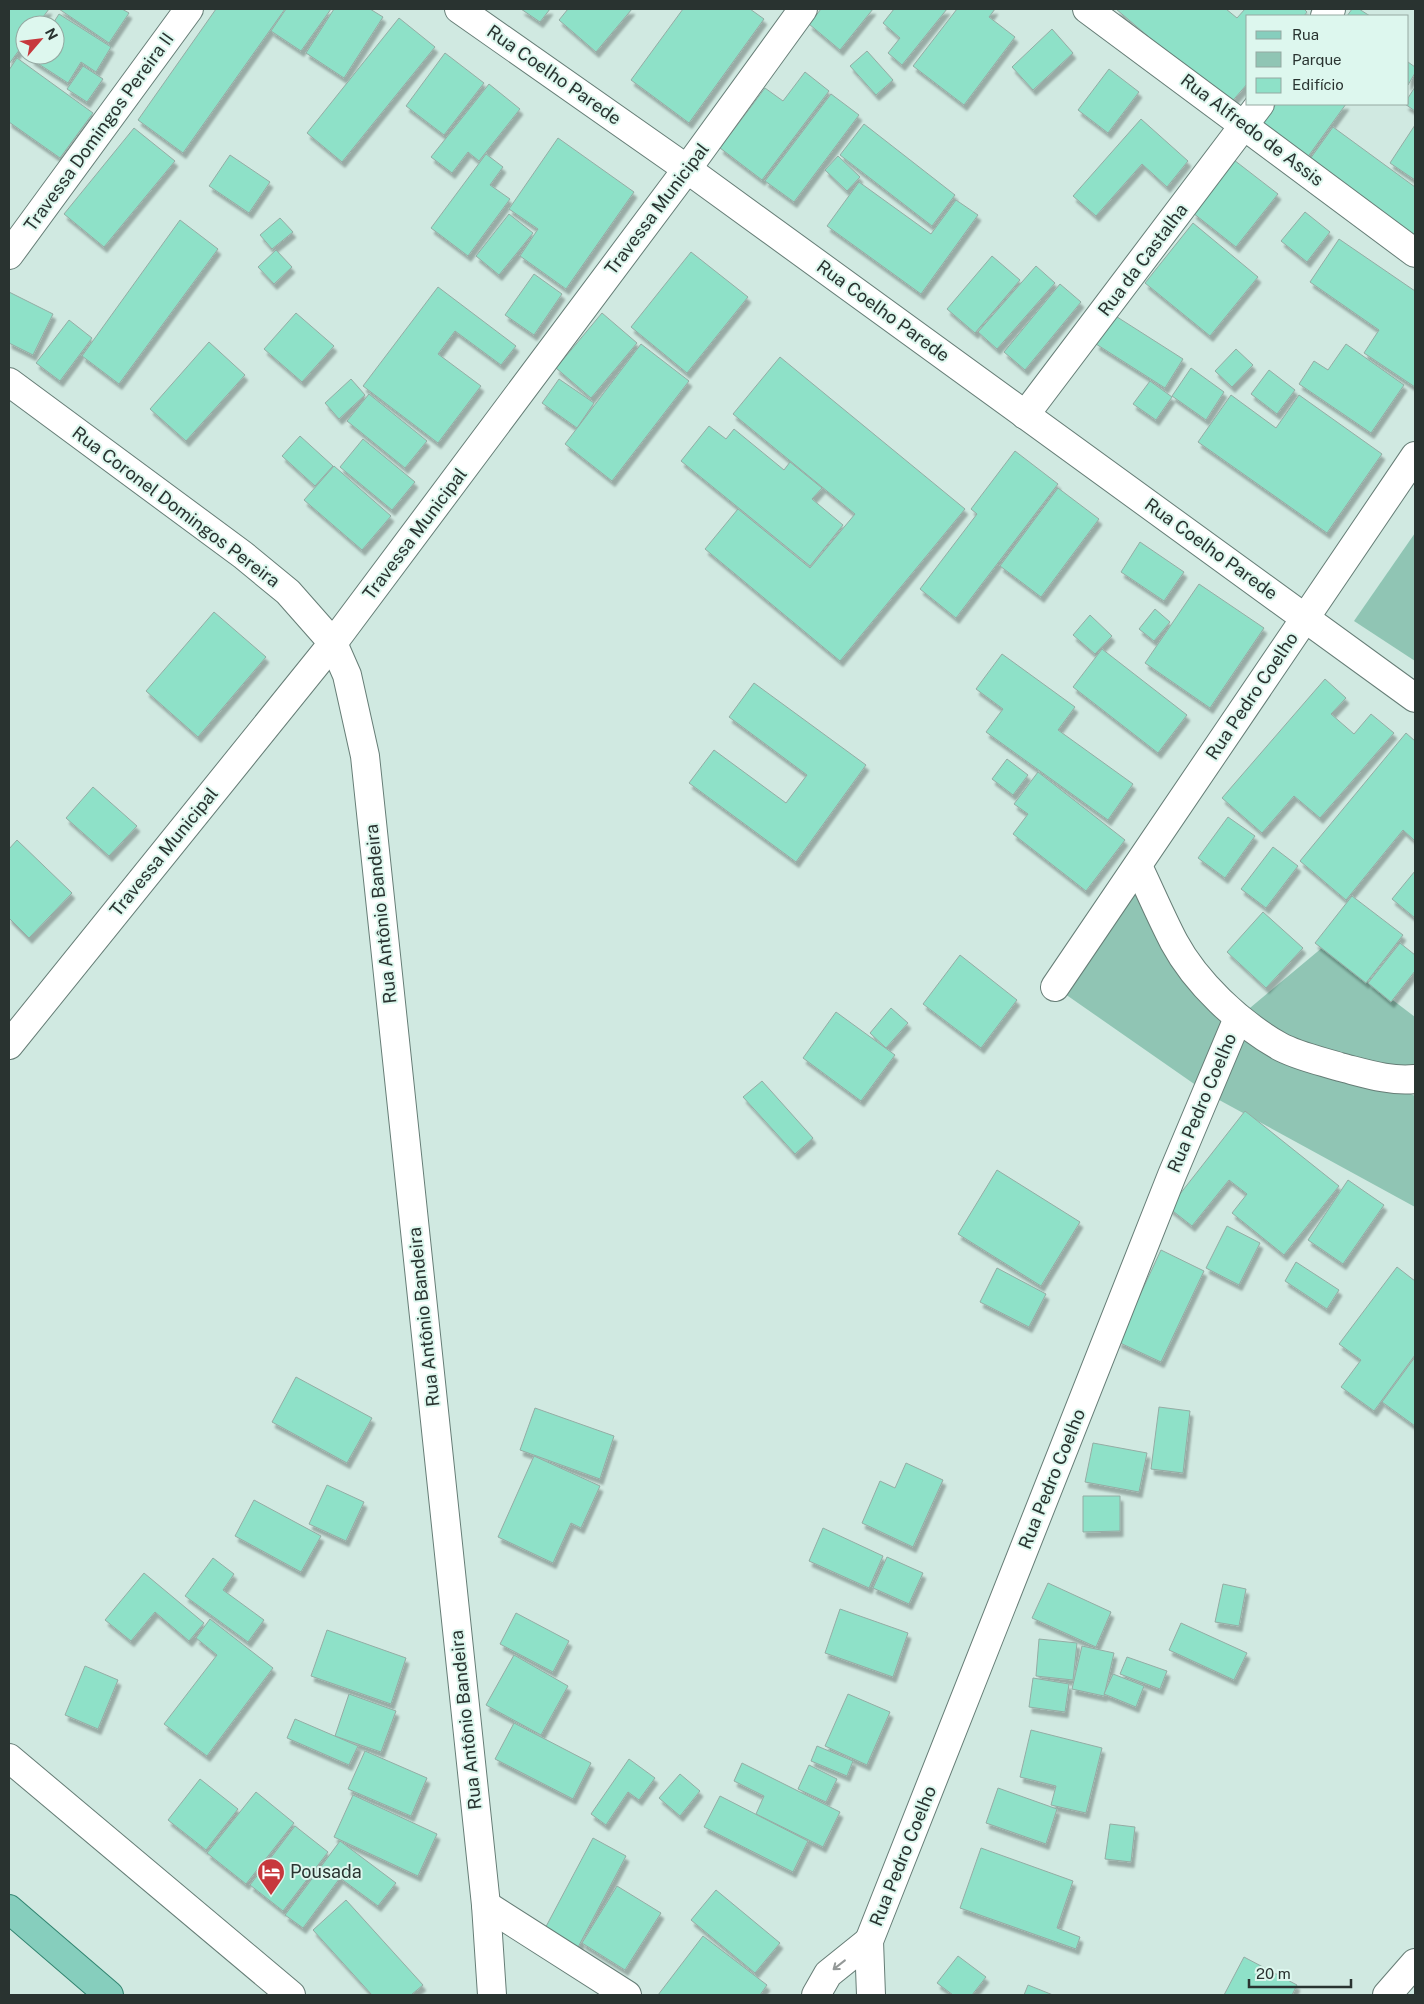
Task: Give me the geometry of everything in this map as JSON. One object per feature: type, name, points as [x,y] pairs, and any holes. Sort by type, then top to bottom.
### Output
[{"type":"main road","points":[[9,1909],[109,1995]]},
{"type":"street","name":"Travessa Domingos Pereira II","points":[[9,255],[189,9]]},
{"type":"street","name":"Rua Coelho Parede","points":[[459,9],[688,169],[1415,698]]},
{"type":"street","name":"Travessa Municipal","points":[[9,1045],[333,643],[688,169],[803,9]]},
{"type":"street","name":"Rua Alfredo de Assis","points":[[1087,9],[1252,114],[1415,253]]},
{"type":"street","name":"Rua da Castalha","points":[[1025,415],[1252,114]]},
{"type":"street","name":"Rua Coronel Domingos Pereira","points":[[9,382],[244,554],[288,592],[333,643]]},
{"type":"street","name":"Rua Pedro Coelho","points":[[1055,986],[1415,456]]},
{"type":"street","name":"Rua Antônio Bandeira","points":[[333,643],[347,675],[365,756],[486,1905],[492,1995]]},
{"type":"street","points":[[1138,866],[1175,944],[1207,989],[1238,1018],[1280,1047],[1314,1059],[1375,1076],[1408,1080],[1415,1079]]},
{"type":"street","name":"Rua Pedro Coelho","points":[[874,1994],[869,1941],[1172,1175],[1238,1018]]},
{"type":"street","points":[[9,1758],[291,1995]]},
{"type":"street","points":[[486,1905],[627,1995]]},
{"type":"street","name":"Rua Pedro Coelho","points":[[816,1995],[828,1974],[869,1941]]},
{"type":"street","points":[[1387,1995],[1415,1963]]},
{"type":"green space","points":[[1415,533],[1415,661],[1354,621]]},
{"type":"green space","points":[[1138,866],[1238,1018],[1323,947],[1415,1017],[1415,1078],[1408,1080],[1248,1023],[1415,1096],[1415,1207],[1210,1095],[1055,987]]},
{"type":"building","points":[[9,9],[49,9],[44,15],[15,15],[15,56],[9,64]]},
{"type":"building","points":[[59,9],[122,9],[129,13],[109,43]]},
{"type":"building","points":[[216,9],[285,9],[183,153],[138,120]]},
{"type":"building","points":[[286,9],[331,9],[301,51],[271,31]]},
{"type":"building","points":[[334,9],[370,9],[383,17],[344,78],[306,53]]},
{"type":"building","points":[[521,9],[550,9],[540,22]]},
{"type":"building","points":[[568,9],[632,9],[596,52],[559,20]]},
{"type":"building","points":[[683,9],[750,9],[764,19],[689,123],[631,80]]},
{"type":"building","points":[[821,9],[873,9],[840,50],[809,24]]},
{"type":"building","points":[[894,9],[947,9],[902,65],[888,53],[900,38],[883,23]]},
{"type":"building","points":[[957,9],[995,9],[989,17],[1015,37],[964,105],[913,66]]},
{"type":"building","points":[[1116,9],[1226,9],[1237,18],[1245,9],[1304,9],[1307,12],[1305,15],[1246,15],[1246,85],[1229,105]]},
{"type":"building","points":[[1352,9],[1359,9],[1368,15],[1348,15]]},
{"type":"building","points":[[65,18],[111,47],[96,72],[81,62],[68,83],[40,65],[65,65]]},
{"type":"building","points":[[399,18],[435,47],[342,162],[307,133]]},
{"type":"building","points":[[1052,29],[1073,53],[1033,90],[1012,67]]},
{"type":"building","points":[[867,51],[893,80],[876,95],[850,66]]},
{"type":"building","points":[[445,53],[484,83],[444,135],[406,106]]},
{"type":"building","points":[[15,61],[15,65],[27,65],[93,113],[60,158],[9,122],[9,70]]},
{"type":"building","points":[[1409,63],[1415,67],[1415,73],[1409,83]]},
{"type":"building","points":[[83,66],[103,79],[87,102],[67,89]]},
{"type":"building","points":[[1109,69],[1139,92],[1108,133],[1078,110]]},
{"type":"building","points":[[805,72],[829,91],[762,180],[720,148],[765,88],[783,101]]},
{"type":"building","points":[[489,84],[520,109],[479,161],[468,152],[452,173],[431,157]]},
{"type":"building","points":[[1415,87],[1415,111],[1406,105],[1409,105],[1409,96]]},
{"type":"building","points":[[831,94],[859,115],[794,202],[765,181]]},
{"type":"building","points":[[1275,105],[1345,105],[1307,158],[1261,124]]},
{"type":"building","points":[[1141,119],[1188,161],[1167,187],[1142,164],[1096,216],[1073,196]]},
{"type":"building","points":[[864,124],[955,195],[932,226],[840,155]]},
{"type":"building","points":[[1415,125],[1415,180],[1390,163]]},
{"type":"building","points":[[1333,127],[1415,187],[1415,237],[1310,159]]},
{"type":"building","points":[[134,128],[175,161],[104,247],[64,214]]},
{"type":"building","points":[[558,138],[634,192],[566,289],[520,256],[538,229],[509,209]]},
{"type":"building","points":[[486,154],[503,167],[490,185],[510,199],[468,256],[431,228]]},
{"type":"building","points":[[230,155],[270,182],[249,213],[209,186]]},
{"type":"building","points":[[838,156],[860,177],[847,191],[825,170]]},
{"type":"building","points":[[1234,160],[1278,194],[1236,247],[1193,213]]},
{"type":"building","points":[[859,182],[931,234],[956,200],[978,215],[921,294],[827,226]]},
{"type":"building","points":[[1305,212],[1330,232],[1307,262],[1281,241]]},
{"type":"building","points":[[509,214],[533,233],[499,275],[476,256]]},
{"type":"building","points":[[280,218],[293,232],[272,249],[260,235]]},
{"type":"building","points":[[180,220],[218,249],[119,384],[82,356]]},
{"type":"building","points":[[1193,223],[1258,277],[1210,336],[1145,283]]},
{"type":"building","points":[[1339,239],[1415,291],[1415,387],[1364,353],[1379,330],[1310,282]]},
{"type":"building","points":[[276,250],[292,267],[274,284],[258,267]]},
{"type":"building","points":[[691,252],[748,297],[687,373],[631,327]]},
{"type":"building","points":[[992,256],[1020,280],[975,333],[947,309]]},
{"type":"building","points":[[1036,266],[1055,283],[997,349],[978,332]]},
{"type":"building","points":[[534,274],[562,294],[534,335],[505,315]]},
{"type":"building","points":[[1060,284],[1081,302],[1025,370],[1004,352]]},
{"type":"building","points":[[438,287],[516,346],[501,365],[455,331],[438,354],[481,386],[438,443],[363,386]]},
{"type":"building","points":[[9,292],[53,314],[33,355],[9,343]]},
{"type":"building","points":[[296,313],[334,346],[302,382],[264,349]]},
{"type":"building","points":[[602,313],[637,343],[591,398],[556,368]]},
{"type":"building","points":[[1114,315],[1183,359],[1165,388],[1096,344]]},
{"type":"building","points":[[69,320],[92,338],[60,381],[36,363]]},
{"type":"building","points":[[209,342],[245,375],[186,441],[150,409]]},
{"type":"building","points":[[641,344],[689,381],[612,481],[565,444]]},
{"type":"building","points":[[1346,344],[1404,385],[1371,433],[1299,384],[1314,361],[1328,370]]},
{"type":"building","points":[[1236,349],[1253,365],[1232,387],[1215,371]]},
{"type":"building","points":[[780,357],[965,509],[840,661],[705,549],[738,509],[810,568],[855,514],[733,414]]},
{"type":"building","points":[[1191,368],[1224,392],[1206,420],[1172,396]]},
{"type":"building","points":[[1269,370],[1295,390],[1277,414],[1251,394]]},
{"type":"building","points":[[351,379],[365,395],[339,419],[325,403]]},
{"type":"building","points":[[559,379],[594,403],[577,428],[542,403]]},
{"type":"building","points":[[1150,381],[1172,397],[1156,420],[1133,404]]},
{"type":"building","points":[[369,394],[427,441],[405,468],[347,421]]},
{"type":"building","points":[[1231,395],[1276,428],[1299,395],[1382,454],[1327,533],[1198,442]]},
{"type":"building","points":[[709,426],[726,439],[734,429],[784,470],[790,462],[822,488],[812,499],[843,525],[810,566],[681,461]]},
{"type":"building","points":[[300,436],[333,466],[315,486],[282,456]]},
{"type":"building","points":[[363,439],[415,482],[392,510],[340,467]]},
{"type":"building","points":[[1015,451],[1058,484],[956,618],[920,589],[977,514],[971,509]]},
{"type":"building","points":[[334,466],[391,516],[362,550],[304,500]]},
{"type":"building","points":[[1058,488],[1099,519],[1041,597],[1000,566]]},
{"type":"building","points":[[1140,542],[1184,572],[1164,601],[1121,572]]},
{"type":"building","points":[[1199,584],[1264,628],[1210,708],[1145,663]]},
{"type":"building","points":[[1155,609],[1170,622],[1154,641],[1139,629]]},
{"type":"building","points":[[214,612],[266,657],[198,737],[146,691]]},
{"type":"building","points":[[1090,615],[1112,636],[1095,654],[1073,635]]},
{"type":"building","points":[[1102,649],[1187,715],[1158,753],[1073,687]]},
{"type":"building","points":[[1002,654],[1075,707],[1058,730],[1133,784],[1108,820],[986,732],[1003,709],[976,689]]},
{"type":"building","points":[[1325,679],[1346,698],[1331,714],[1354,734],[1371,714],[1394,733],[1320,818],[1294,796],[1262,833],[1222,798]]},
{"type":"building","points":[[754,683],[866,765],[796,862],[689,783],[714,750],[786,803],[807,775],[729,717]]},
{"type":"building","points":[[1406,733],[1415,741],[1415,841],[1403,830],[1346,900],[1300,861]]},
{"type":"building","points":[[1007,759],[1028,775],[1013,795],[992,779]]},
{"type":"building","points":[[1038,772],[1125,840],[1086,891],[1013,834],[1028,814],[1014,804]]},
{"type":"building","points":[[93,787],[137,826],[109,856],[66,818]]},
{"type":"building","points":[[1228,817],[1255,836],[1225,878],[1198,858]]},
{"type":"building","points":[[17,840],[72,893],[29,938],[9,918],[9,849]]},
{"type":"building","points":[[1273,847],[1298,866],[1266,908],[1241,889]]},
{"type":"building","points":[[1415,871],[1415,918],[1392,899]]},
{"type":"building","points":[[1352,896],[1403,935],[1366,983],[1315,943]]},
{"type":"building","points":[[1263,912],[1303,948],[1266,988],[1227,952]]},
{"type":"building","points":[[1400,943],[1415,955],[1415,971],[1391,1002],[1368,983]]},
{"type":"building","points":[[960,955],[1017,1000],[981,1048],[923,1004]]},
{"type":"building","points":[[891,1008],[908,1023],[886,1048],[870,1033]]},
{"type":"building","points":[[836,1012],[895,1055],[861,1101],[803,1058]]},
{"type":"building","points":[[762,1081],[813,1138],[795,1154],[743,1097]]},
{"type":"building","points":[[1245,1111],[1339,1186],[1284,1255],[1232,1213],[1247,1194],[1229,1180],[1192,1226],[1169,1208]]},
{"type":"building","points":[[997,1170],[1080,1222],[1041,1286],[958,1234]]},
{"type":"building","points":[[1348,1180],[1384,1205],[1343,1264],[1308,1240]]},
{"type":"building","points":[[1227,1226],[1260,1243],[1239,1285],[1206,1268]]},
{"type":"building","points":[[1161,1250],[1204,1271],[1161,1362],[1118,1342]]},
{"type":"building","points":[[1296,1262],[1339,1290],[1327,1309],[1285,1281]]},
{"type":"building","points":[[1397,1267],[1415,1281],[1415,1355],[1374,1411],[1341,1387],[1361,1360],[1339,1344]]},
{"type":"building","points":[[997,1268],[1046,1294],[1029,1327],[980,1302]]},
{"type":"building","points":[[1415,1357],[1415,1426],[1382,1402]]},
{"type":"building","points":[[296,1377],[372,1418],[347,1463],[272,1422]]},
{"type":"building","points":[[1159,1407],[1190,1411],[1183,1473],[1151,1469]]},
{"type":"building","points":[[535,1408],[614,1436],[600,1479],[520,1450]]},
{"type":"building","points":[[1093,1443],[1147,1453],[1139,1492],[1085,1482]]},
{"type":"building","points":[[534,1456],[600,1486],[581,1528],[571,1523],[553,1563],[498,1537]]},
{"type":"building","points":[[906,1463],[943,1480],[913,1547],[862,1523],[880,1481],[895,1488]]},
{"type":"building","points":[[327,1485],[364,1502],[346,1541],[309,1524]]},
{"type":"building","points":[[1083,1496],[1120,1496],[1120,1531],[1083,1532]]},
{"type":"building","points":[[254,1500],[321,1536],[301,1572],[235,1536]]},
{"type":"building","points":[[823,1528],[883,1556],[869,1588],[809,1561]]},
{"type":"building","points":[[887,1557],[923,1573],[909,1604],[873,1588]]},
{"type":"building","points":[[213,1558],[234,1574],[223,1590],[264,1620],[248,1642],[185,1596]]},
{"type":"building","points":[[144,1573],[204,1623],[189,1641],[155,1612],[131,1641],[105,1620]]},
{"type":"building","points":[[1048,1583],[1111,1612],[1096,1647],[1032,1618]]},
{"type":"building","points":[[1223,1584],[1246,1589],[1239,1626],[1215,1622]]},
{"type":"building","points":[[840,1609],[908,1633],[893,1677],[825,1653]]},
{"type":"building","points":[[516,1613],[569,1641],[553,1672],[500,1644]]},
{"type":"building","points":[[210,1619],[273,1668],[207,1756],[164,1724],[217,1655],[196,1638]]},
{"type":"building","points":[[1181,1623],[1247,1653],[1234,1680],[1169,1650]]},
{"type":"building","points":[[327,1630],[406,1658],[391,1704],[311,1676]]},
{"type":"building","points":[[1039,1639],[1077,1643],[1073,1680],[1036,1676]]},
{"type":"building","points":[[1082,1646],[1114,1653],[1104,1696],[1072,1689]]},
{"type":"building","points":[[514,1655],[568,1686],[541,1735],[486,1705]]},
{"type":"building","points":[[1127,1657],[1167,1671],[1160,1689],[1120,1674]]},
{"type":"building","points":[[85,1666],[118,1680],[98,1729],[65,1715]]},
{"type":"building","points":[[1113,1674],[1144,1686],[1136,1707],[1104,1694]]},
{"type":"building","points":[[1033,1678],[1069,1684],[1065,1712],[1029,1707]]},
{"type":"building","points":[[349,1694],[396,1711],[381,1752],[335,1736]]},
{"type":"building","points":[[848,1694],[890,1712],[867,1765],[825,1746]]},
{"type":"building","points":[[295,1719],[358,1746],[349,1765],[287,1738]]},
{"type":"building","points":[[514,1723],[591,1763],[573,1799],[495,1759]]},
{"type":"building","points":[[1031,1730],[1102,1748],[1086,1813],[1051,1805],[1056,1786],[1020,1777]]},
{"type":"building","points":[[817,1746],[853,1761],[847,1776],[811,1761]]},
{"type":"building","points":[[365,1751],[427,1778],[411,1816],[348,1789]]},
{"type":"building","points":[[629,1759],[655,1778],[639,1800],[628,1792],[606,1825],[591,1814]]},
{"type":"building","points":[[742,1763],[840,1812],[823,1847],[756,1814],[764,1796],[734,1781]]},
{"type":"building","points":[[809,1765],[837,1779],[826,1802],[798,1789]]},
{"type":"building","points":[[680,1774],[700,1791],[680,1816],[659,1798]]},
{"type":"building","points":[[200,1779],[238,1809],[206,1850],[168,1820]]},
{"type":"building","points":[[998,1788],[1057,1809],[1046,1844],[986,1823]]},
{"type":"building","points":[[256,1792],[294,1823],[246,1884],[207,1853]]},
{"type":"building","points":[[353,1795],[437,1834],[418,1876],[334,1837]]},
{"type":"building","points":[[720,1796],[808,1841],[793,1872],[704,1827]]},
{"type":"building","points":[[1110,1824],[1135,1827],[1131,1862],[1105,1859]]},
{"type":"building","points":[[295,1826],[328,1852],[283,1911],[250,1885]]},
{"type":"building","points":[[593,1838],[626,1856],[575,1953],[541,1936]]},
{"type":"building","points":[[340,1841],[396,1883],[378,1906],[340,1878],[303,1928],[285,1915]]},
{"type":"building","points":[[981,1848],[1073,1881],[1057,1928],[1080,1937],[1076,1949],[960,1908]]},
{"type":"building","points":[[617,1886],[661,1913],[625,1970],[582,1943]]},
{"type":"building","points":[[716,1890],[780,1943],[755,1973],[691,1920]]},
{"type":"building","points":[[346,1900],[423,1985],[411,1995],[372,1995],[313,1930]]},
{"type":"building","points":[[703,1936],[767,1985],[760,1995],[658,1995]]},
{"type":"building","points":[[958,1956],[986,1977],[972,1995],[953,1995],[937,1983]]},
{"type":"building","points":[[1244,1957],[1297,1985],[1292,1995],[1224,1995]]},
{"type":"building","points":[[1028,1985],[1053,1995],[1024,1995]]},
{"type":"place","name":"Pousada","points":[[271,1896]]}]
